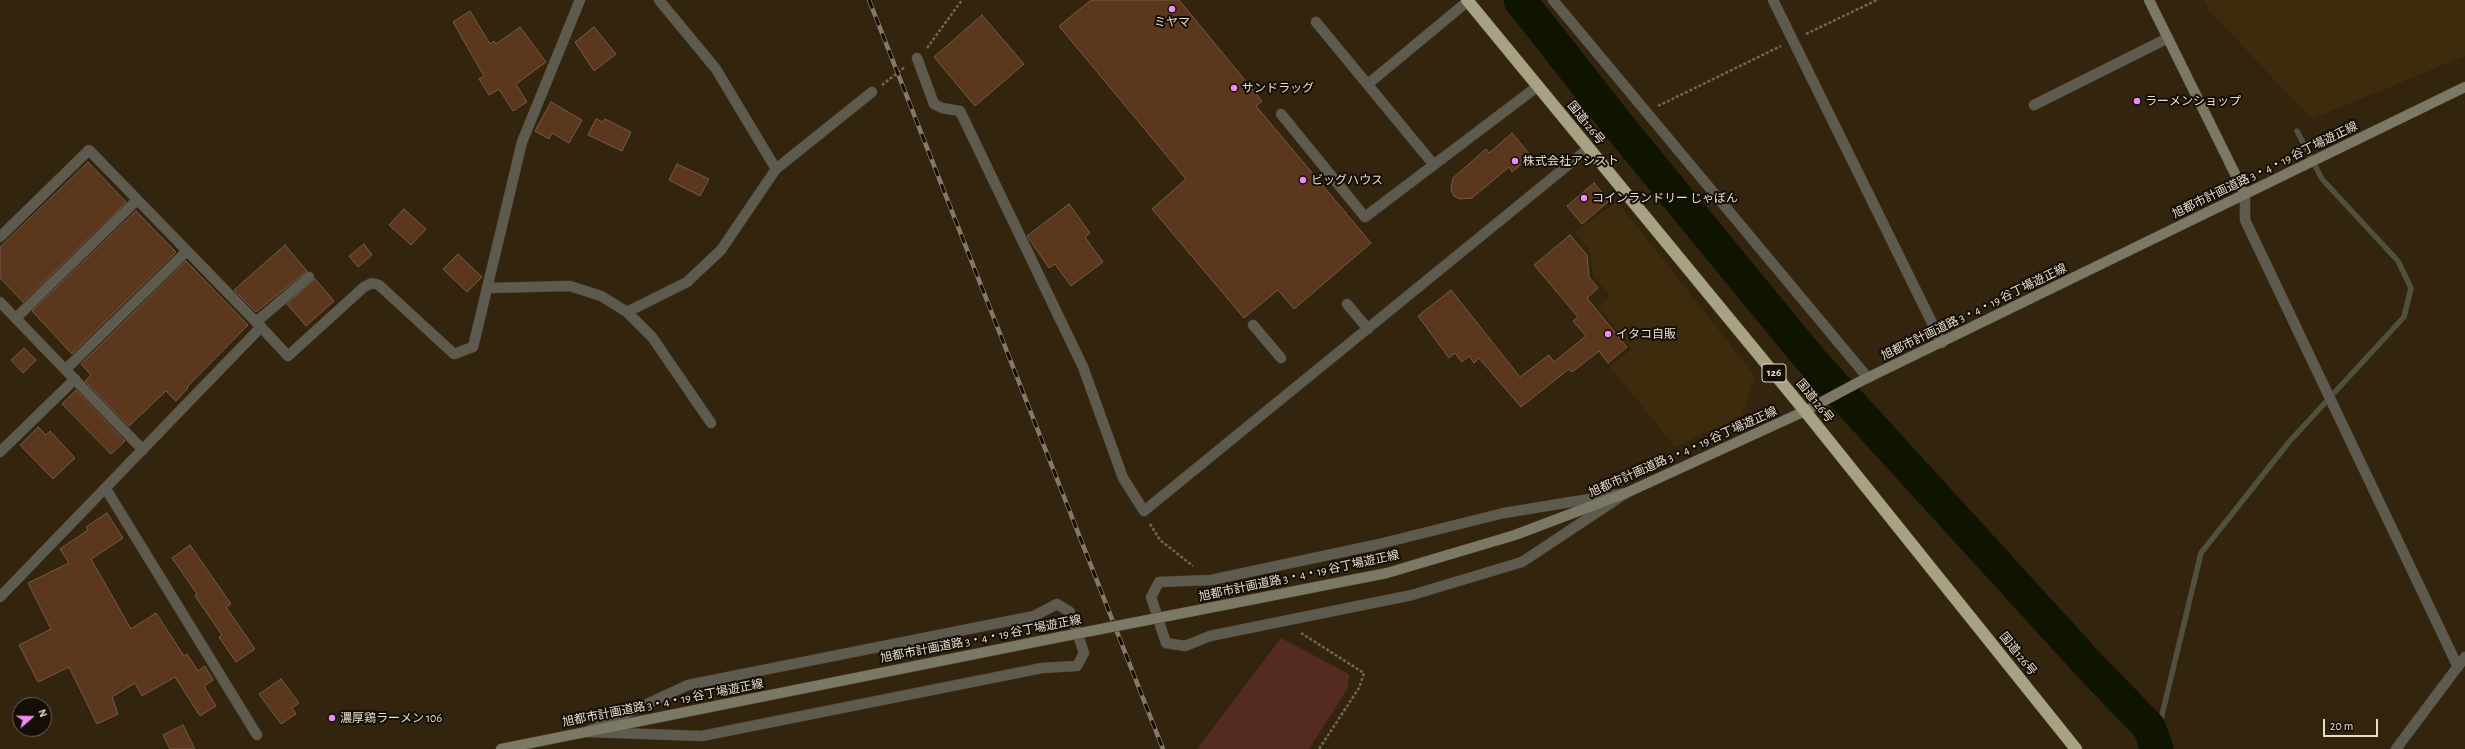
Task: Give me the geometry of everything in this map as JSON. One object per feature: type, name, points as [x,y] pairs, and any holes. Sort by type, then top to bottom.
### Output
[{"type":"highway","name":"国道126号","points":[[1468,0],[1805,411],[2076,749]]},
{"type":"street","points":[[0,237],[89,150],[288,356],[364,287],[372,283],[379,285],[454,354],[473,347],[522,142],[580,0]]},
{"type":"street","points":[[659,0],[716,69],[776,169]]},
{"type":"street","points":[[1368,84],[1468,0]]},
{"type":"street","points":[[1553,0],[1865,380]]},
{"type":"street","points":[[1773,0],[1942,343]]},
{"type":"street","points":[[2149,0],[2245,194],[2245,220],[2458,667]]},
{"type":"street","points":[[1316,22],[1434,165]]},
{"type":"street","points":[[2034,105],[2168,38]]},
{"type":"street","points":[[917,58],[934,104],[942,108],[960,111],[1083,367],[1123,478],[1144,512],[1589,148]]},
{"type":"street","points":[[1281,114],[1365,216],[1538,86]]},
{"type":"street","name":"旭都市計画道路 3・4・19 谷丁場遊正線","points":[[501,749],[1387,573],[1515,536],[1626,494],[1805,411],[1865,380],[2465,87]]},
{"type":"street","points":[[627,312],[686,282],[721,250],[776,169],[872,92]]},
{"type":"street","points":[[16,318],[137,200]]},
{"type":"street","points":[[66,369],[187,251]]},
{"type":"street","points":[[0,597],[143,450],[258,325],[309,277]]},
{"type":"street","points":[[487,288],[570,286],[601,296],[627,312],[652,337],[711,423]]},
{"type":"street","points":[[0,302],[143,450]]},
{"type":"street","points":[[1347,304],[1368,329]]},
{"type":"street","points":[[1253,325],[1281,358]]},
{"type":"street","points":[[0,452],[75,379]]},
{"type":"street","points":[[106,489],[257,735]]},
{"type":"street","points":[[1626,494],[1522,562],[1412,595],[1249,627],[1210,636],[1185,646],[1166,643],[1151,597],[1159,582],[1211,580],[1375,545],[1504,513],[1626,494]]},
{"type":"street","points":[[1058,604],[1070,612],[1084,653],[1078,666],[1042,668],[702,736],[586,732],[688,685],[1034,616],[1058,604]]},
{"type":"street","points":[[2396,749],[2465,657]]},
{"type":"path","points":[[872,92],[917,58],[931,43],[962,0]]},
{"type":"path","points":[[1646,112],[1877,0]]},
{"type":"shaded area","points":[[2204,0],[2465,0],[2465,56],[2312,119],[2209,11]]},
{"type":"shaded area","points":[[1617,201],[1755,376],[1742,416],[1675,447],[1610,367],[1631,349],[1598,306],[1610,296],[1593,275],[1590,251],[1575,232]]},
{"type":"shaded area","points":[[1281,638],[1349,674],[1348,688],[1309,749],[1197,749]]},
{"type":"building","points":[[1091,0],[1179,0],[1262,101],[1256,106],[1371,243],[1294,309],[1278,290],[1244,318],[1152,209],[1186,179],[1059,26]]},
{"type":"building","points":[[470,11],[490,44],[494,41],[496,44],[520,27],[546,62],[516,84],[527,102],[513,111],[499,89],[489,95],[479,79],[484,76],[453,22]]},
{"type":"building","points":[[982,15],[1024,64],[975,106],[934,57]]},
{"type":"building","points":[[594,27],[616,54],[594,71],[575,42]]},
{"type":"building","points":[[551,102],[582,120],[569,143],[552,133],[549,139],[535,131]]},
{"type":"building","points":[[596,119],[603,122],[605,119],[631,132],[622,151],[588,135]]},
{"type":"building","points":[[1512,133],[1531,156],[1512,172],[1509,167],[1472,198],[1460,199],[1454,196],[1451,190],[1453,178],[1486,149],[1489,153]]},
{"type":"building","points":[[88,162],[126,202],[23,302],[0,278],[0,247]]},
{"type":"building","points":[[677,164],[709,179],[700,196],[669,180]]},
{"type":"building","points":[[1594,183],[1609,201],[1582,224],[1567,206]]},
{"type":"building","points":[[1069,204],[1090,233],[1085,237],[1103,262],[1071,286],[1055,264],[1049,268],[1027,236]]},
{"type":"building","points":[[404,209],[426,229],[411,245],[389,225]]},
{"type":"building","points":[[136,211],[176,252],[72,354],[32,311]]},
{"type":"building","points":[[1570,235],[1587,255],[1589,277],[1598,288],[1587,298],[1627,347],[1608,363],[1599,351],[1572,372],[1569,369],[1521,407],[1479,358],[1474,363],[1469,356],[1462,362],[1455,353],[1449,358],[1418,316],[1451,290],[1520,377],[1549,355],[1554,362],[1586,336],[1573,321],[1578,317],[1534,265]]},
{"type":"building","points":[[364,244],[372,255],[358,267],[349,256]]},
{"type":"building","points":[[285,245],[307,271],[256,312],[234,290]]},
{"type":"building","points":[[458,254],[482,277],[467,292],[443,269]]},
{"type":"building","points":[[186,261],[248,325],[187,387],[188,388],[176,401],[166,391],[129,426],[85,381],[91,375],[81,364]]},
{"type":"building","points":[[315,279],[334,301],[306,326],[287,304]]},
{"type":"building","points":[[24,348],[36,360],[23,373],[11,360]]},
{"type":"building","points":[[76,390],[125,441],[111,454],[62,404]]},
{"type":"building","points":[[38,427],[46,435],[50,431],[75,458],[53,479],[20,445]]},
{"type":"building","points":[[107,513],[123,538],[91,559],[131,629],[156,613],[184,656],[187,654],[198,671],[205,666],[213,680],[204,686],[216,706],[200,716],[175,677],[142,696],[135,683],[112,697],[118,714],[97,724],[69,667],[38,682],[19,645],[51,629],[28,583],[69,563],[60,549],[88,530],[86,527]]},
{"type":"building","points":[[190,545],[231,604],[226,607],[255,649],[236,662],[219,637],[222,635],[195,596],[197,594],[172,558]]},
{"type":"building","points":[[281,679],[299,703],[292,708],[296,714],[281,724],[259,694]]},
{"type":"building","points":[[183,725],[195,749],[170,749],[163,735]]},
{"type":"waterway","points":[[1520,0],[1622,130],[1810,359],[2090,666],[2149,727],[2157,749]]},
{"type":"waterway","points":[[2155,744],[2201,553],[2289,442],[2404,317],[2411,288],[2398,261],[2322,179],[2297,131]]},
{"type":"railway","points":[[869,0],[1163,749]]},
{"type":"place","name":"ミヤマ","points":[[1172,9]]},
{"type":"place","name":"サンドラッグ","points":[[1234,88]]},
{"type":"place","name":"ラーメンショップ","points":[[2137,101]]},
{"type":"place","name":"株式会社アシスト","points":[[1515,161]]},
{"type":"place","name":"ビッグハウス","points":[[1303,180]]},
{"type":"place","name":"コインランドリー じゃぼん","points":[[1584,198]]},
{"type":"place","name":"イタコ自販","points":[[1608,334]]},
{"type":"place","name":"濃厚鶏ラーメン 106","points":[[332,718]]}]
